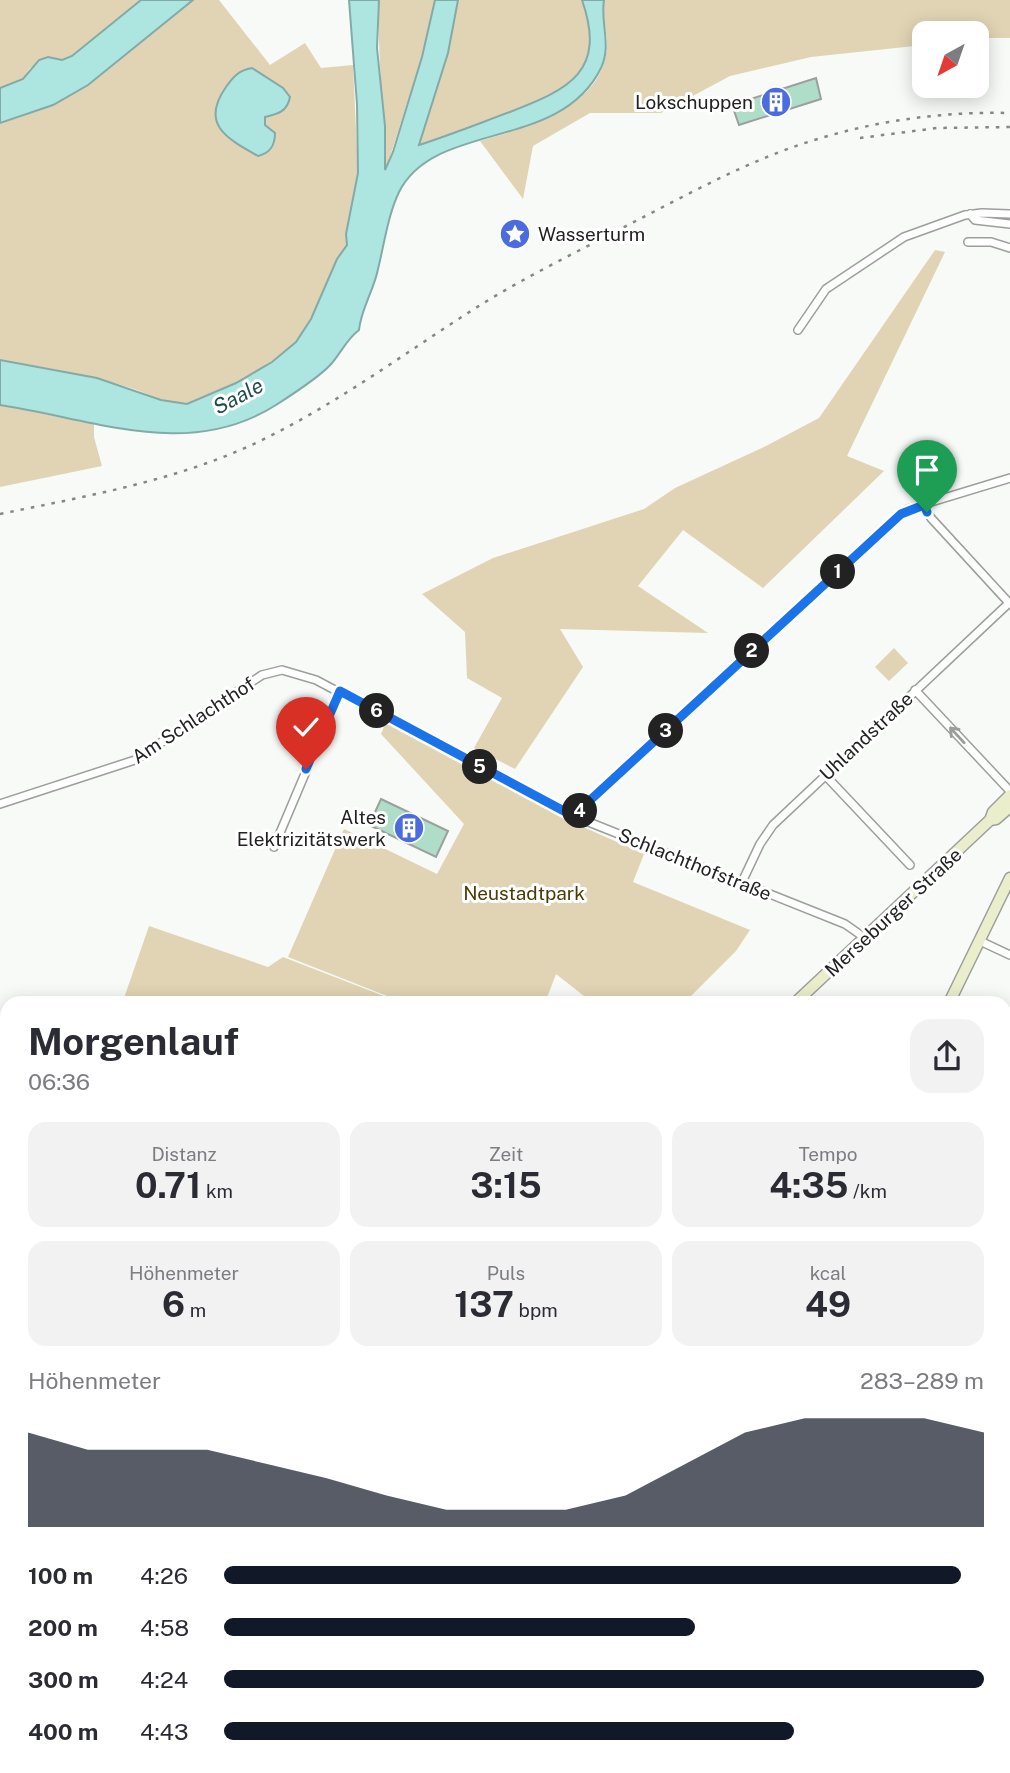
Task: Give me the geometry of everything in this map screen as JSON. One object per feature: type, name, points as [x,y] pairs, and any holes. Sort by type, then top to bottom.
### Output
[{"type":"main road","name":"Merseburger Straße","points":[[803,996],[990,820],[993,812],[1010,793]]},
{"type":"main road","name":"Merseburger Straße","points":[[990,820],[996,819],[1010,807]]},
{"type":"main road","points":[[952,996],[1010,878]]},
{"type":"street","points":[[798,330],[819,297],[846,274],[904,237],[971,214],[1010,214]]},
{"type":"street","points":[[971,214],[975,220],[1010,224]]},
{"type":"street","points":[[968,242],[991,242],[1010,248]]},
{"type":"street","points":[[577,818],[586,804],[901,514],[1010,478]]},
{"type":"street","points":[[924,505],[931,518],[1009,603]]},
{"type":"street","name":"Uhlandstraße","points":[[742,882],[760,844],[774,825],[1009,603]]},
{"type":"street","name":"Am Schlachthof","points":[[0,804],[135,760],[262,675],[282,670],[306,676]]},
{"type":"street","name":"Schlachthofstraße","points":[[306,676],[340,691],[577,818],[845,924],[865,938]]},
{"type":"street","points":[[915,690],[1010,793]]},
{"type":"street","points":[[274,847],[340,691]]},
{"type":"street","points":[[825,775],[910,865]]},
{"type":"street","points":[[980,941],[1010,955]]},
{"type":"green space","points":[[0,0],[141,0],[72,56],[30,68],[23,79],[0,88]]},
{"type":"green space","points":[[193,0],[219,0],[270,65],[305,43],[321,68],[353,65],[358,173],[346,234],[347,245],[333,268],[305,329],[289,348],[262,367],[212,395],[187,404],[165,401],[99,379],[0,360],[0,123],[53,105],[88,85]]},
{"type":"green space","points":[[379,0],[435,0],[422,57],[385,172],[379,43]]},
{"type":"green space","points":[[458,0],[582,0],[589,45],[585,61],[577,74],[549,95],[418,145],[448,53]]},
{"type":"green space","points":[[604,0],[1010,0],[1010,38],[989,38],[989,21],[912,21],[912,46],[811,57],[730,76],[661,113],[590,113],[533,146],[523,199],[480,141],[519,129],[559,112],[592,86],[602,69],[607,48]]},
{"type":"green space","points":[[935,250],[945,252],[847,456],[884,471],[763,588],[683,530],[638,586],[708,633],[560,629],[583,667],[515,769],[474,748],[502,698],[467,678],[465,632],[422,594],[493,558],[644,509],[675,488],[819,418]]},
{"type":"green space","points":[[0,405],[94,424],[94,437],[102,466],[0,487]]},
{"type":"green space","points":[[894,648],[908,663],[889,681],[875,667]]},
{"type":"green space","name":"Neustadtpark","points":[[386,722],[572,822],[644,854],[633,882],[750,930],[736,951],[691,996],[584,996],[556,974],[548,996],[387,996],[288,957],[344,829],[437,874],[464,824],[381,734]]},
{"type":"green space","points":[[149,926],[268,967],[283,957],[384,996],[125,996]]},
{"type":"water","points":[[141,0],[193,0],[88,85],[53,105],[0,123],[0,88],[23,79],[39,60],[48,57],[62,60],[72,56]]},
{"type":"water","name":"Saale","points":[[349,0],[379,0],[377,48],[385,126],[385,170],[422,57],[435,0],[458,0],[448,53],[419,145],[531,104],[550,95],[578,74],[586,61],[590,45],[589,25],[582,0],[604,0],[606,51],[601,68],[582,94],[557,113],[440,154],[416,169],[395,201],[376,277],[359,330],[328,368],[276,405],[243,422],[209,431],[175,433],[105,426],[0,405],[0,360],[97,378],[161,400],[187,404],[236,383],[272,362],[296,342],[311,319],[337,259],[347,245],[346,234],[358,173],[357,104]]},
{"type":"water","points":[[252,68],[283,88],[290,97],[281,112],[265,117],[265,125],[275,133],[275,138],[269,151],[258,156],[227,136],[216,120],[219,100],[226,87],[240,72]]},
{"type":"building","name":"Lokschuppen","points":[[816,78],[821,99],[739,125],[732,105]]},
{"type":"building","name":"Altes Elektrizitätswerk","points":[[381,799],[448,831],[436,857],[369,825]]},
{"type":"railway","points":[[0,514],[138,484],[172,475],[238,451],[324,406],[482,304],[554,263],[699,188],[772,155],[800,144],[889,122],[949,114],[1010,113]]},
{"type":"railway","points":[[860,138],[937,128],[1010,127]]},
{"type":"place","name":"Lokschuppen","points":[[776,102]]},
{"type":"place","name":"Wasserturm","points":[[515,234]]},
{"type":"place","name":"Altes Elektrizitätswerk","points":[[409,828]]},
{"type":"route","points":[[306,769],[340,691],[577,818],[586,804],[904,511],[924,505],[927,512]]}]
